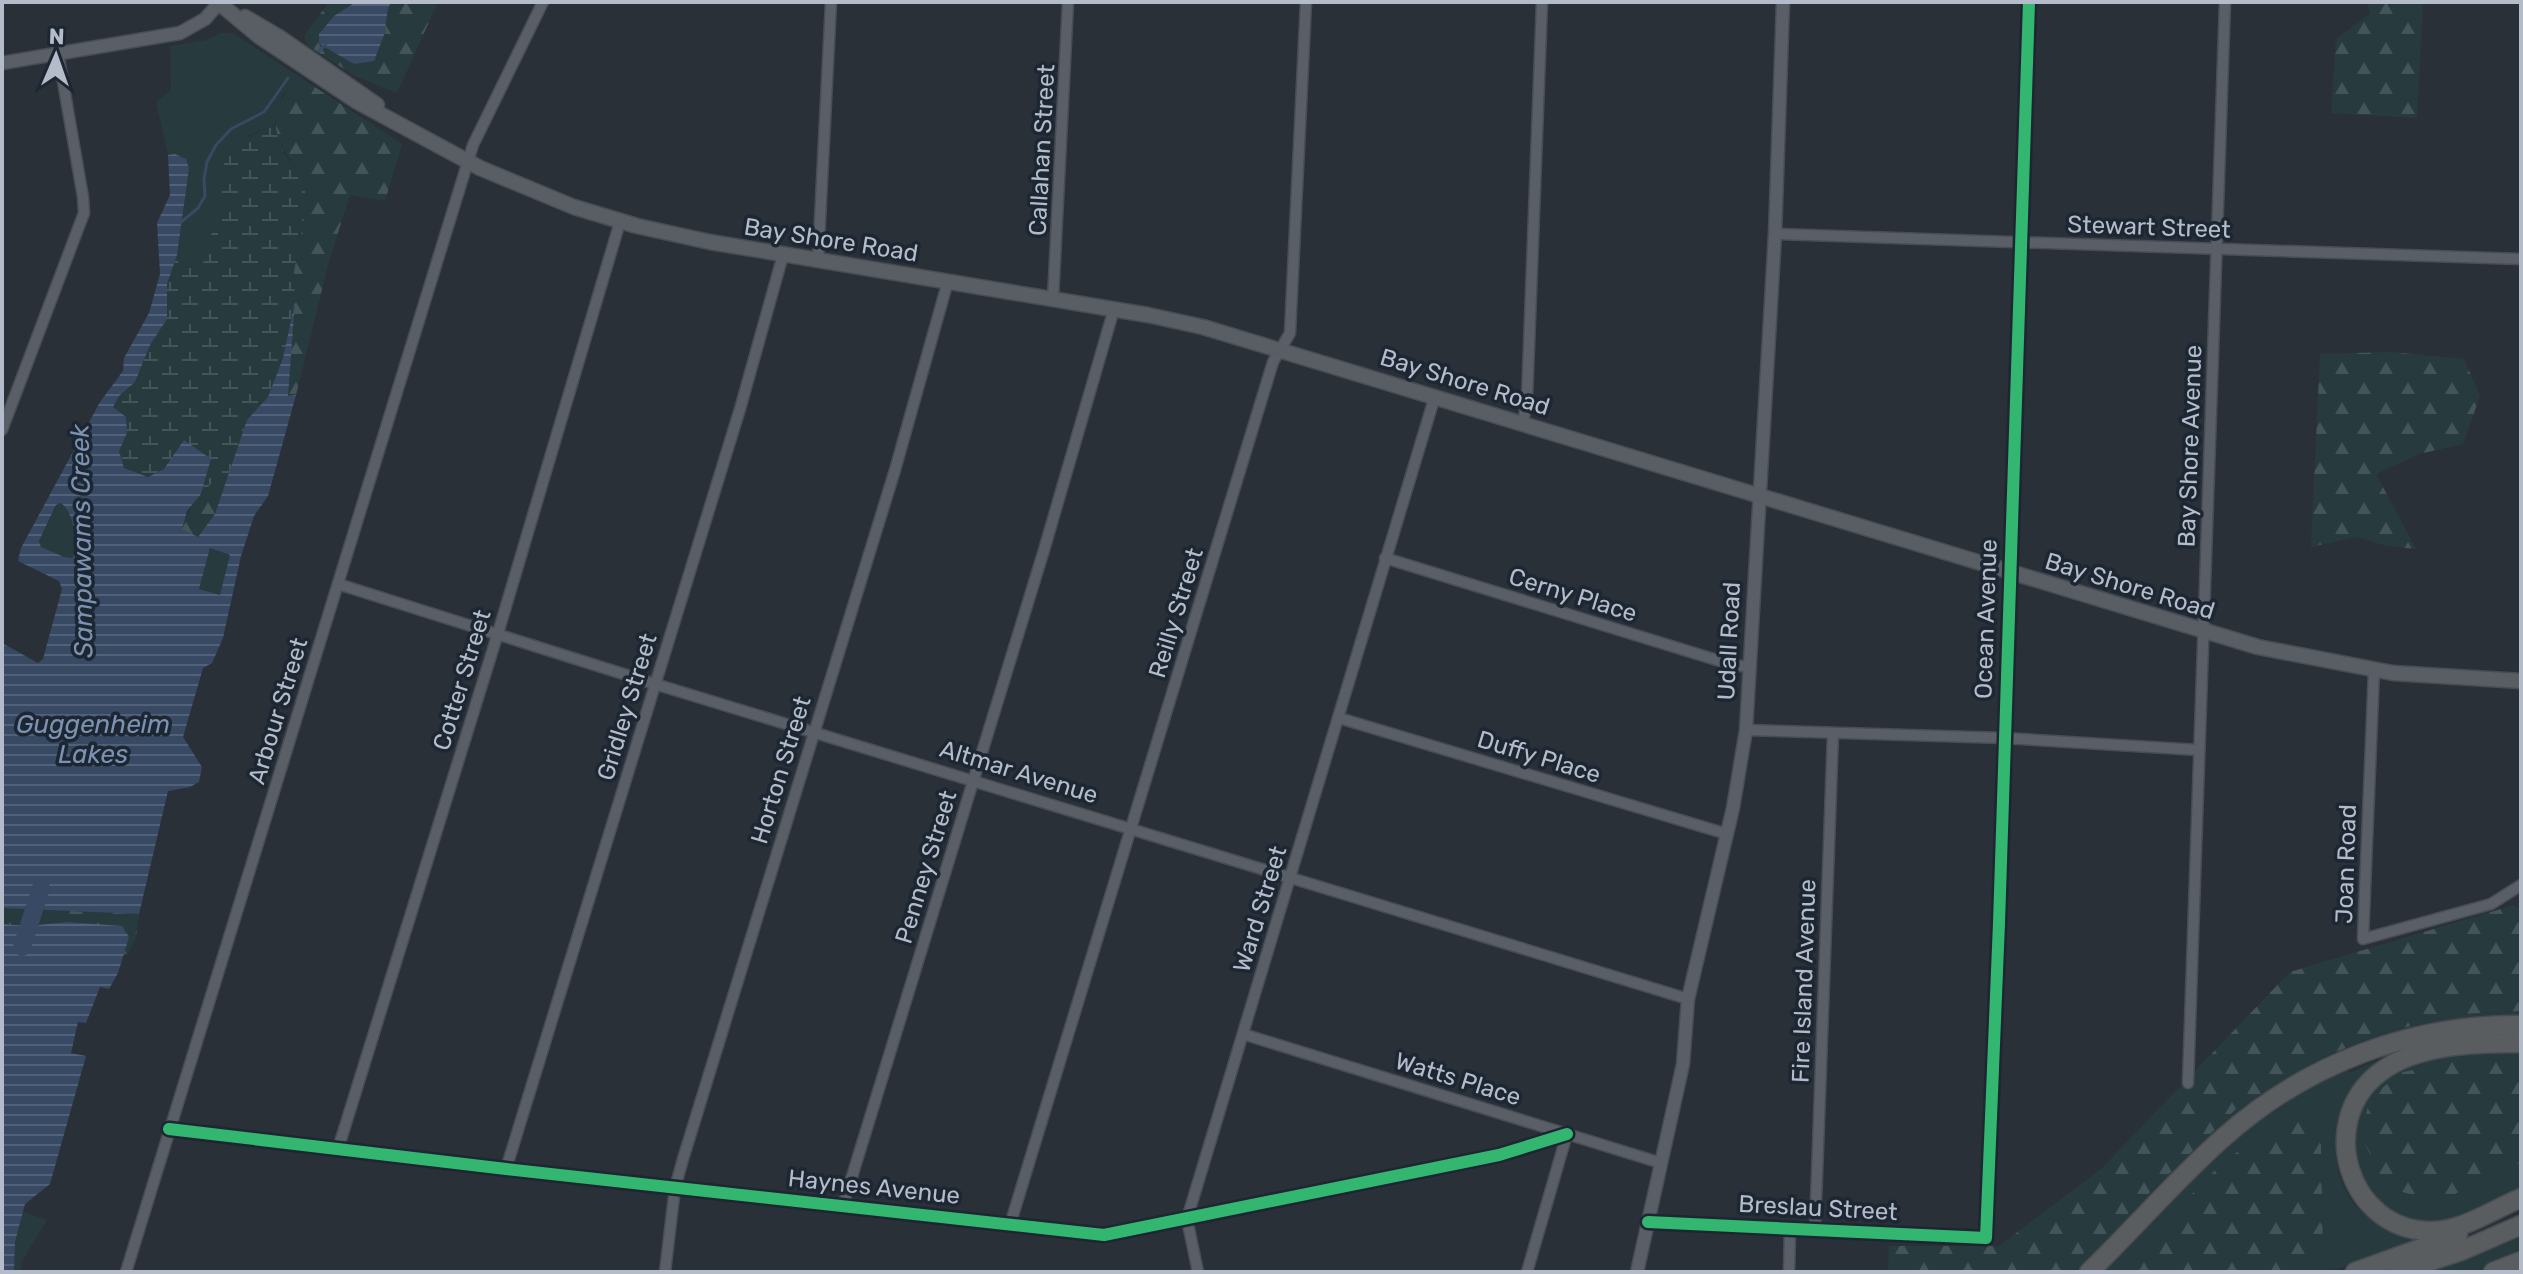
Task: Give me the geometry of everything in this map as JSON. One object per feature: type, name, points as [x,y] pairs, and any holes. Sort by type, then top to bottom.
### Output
[{"type":"highway","points":[[2089,1272],[2224,1137],[2260,1108],[2303,1080],[2362,1053],[2404,1039],[2450,1030],[2521,1025]]},
{"type":"highway","points":[[2521,1043],[2435,1051],[2410,1056],[2390,1065],[2372,1079],[2358,1096],[2347,1125],[2345,1146],[2352,1178],[2361,1196],[2385,1218],[2409,1228],[2427,1231],[2446,1229],[2521,1198]]},
{"type":"highway","points":[[2355,1272],[2447,1239],[2521,1207]]},
{"type":"highway","points":[[2398,1272],[2461,1251],[2521,1225]]},
{"type":"highway","points":[[2493,1272],[2521,1261]]},
{"type":"main road","name":"Bay Shore Road","points":[[218,2],[279,37],[361,92],[399,123],[468,162],[542,195],[620,222],[692,239],[1185,323],[1281,349],[2284,653],[2374,670],[2521,681]]},
{"type":"street","points":[[2,63],[186,31],[205,19],[218,2]]},
{"type":"street","name":"Arbour Street","points":[[126,1272],[476,137],[543,2]]},
{"type":"street","points":[[818,260],[831,2]]},
{"type":"street","name":"Callahan Street","points":[[1053,299],[1068,2]]},
{"type":"street","name":"Reilly Street","points":[[1010,1225],[1273,362],[1291,327],[1306,2]]},
{"type":"street","points":[[1523,423],[1527,399],[1542,2]]},
{"type":"street","name":"Udall Road","points":[[1637,1272],[1683,1064],[1688,999],[1727,834],[1746,730],[1775,234],[1783,2]]},
{"type":"street","name":"Ocean Avenue","points":[[1986,1238],[2029,2]]},
{"type":"street","name":"Bay Shore Avenue","points":[[2188,1083],[2225,2]]},
{"type":"street","points":[[2,430],[5,412],[84,213],[58,53]]},
{"type":"street","name":"Cotter Street","points":[[338,1149],[498,633],[620,222]]},
{"type":"street","name":"Stewart Street","points":[[1775,234],[2521,259]]},
{"type":"street","name":"Gridley Street","points":[[506,1169],[744,396],[783,255]]},
{"type":"street","name":"Horton Street","points":[[665,1272],[675,1188],[895,470],[948,281]]},
{"type":"street","name":"Penney Street","points":[[843,1206],[1114,309]]},
{"type":"street","name":"Ward Street","points":[[1198,1272],[1187,1219],[1435,396]]},
{"type":"street","name":"Cerny Place","points":[[1385,558],[1733,665],[1749,667]]},
{"type":"street","name":"Altmar Avenue","points":[[338,584],[655,684],[1688,999]]},
{"type":"street","name":"Joan Road","points":[[2374,670],[2363,939],[2491,904],[2510,895],[2521,885]]},
{"type":"street","name":"Duffy Place","points":[[1339,718],[1727,834]]},
{"type":"street","points":[[1746,730],[2004,738],[2199,750]]},
{"type":"street","name":"Fire Island Avenue","points":[[1815,1230],[1833,734]]},
{"type":"street","name":"Watts Place","points":[[1243,1034],[1661,1163]]},
{"type":"street","name":"Haynes Avenue","points":[[169,1129],[1104,1235],[1499,1155],[1567,1134]]},
{"type":"street","points":[[1527,1272],[1567,1134]]},
{"type":"street","name":"Breslau Street","points":[[1648,1222],[1986,1238]]},
{"type":"street","points":[[1789,1272],[1790,1229]]},
{"type":"green space","points":[[329,2],[356,2],[334,16],[319,42],[354,64],[384,35],[391,2],[438,2],[397,93],[355,76],[307,45],[304,36]]},
{"type":"green space","points":[[2367,2],[2423,2],[2417,118],[2331,113],[2336,39],[2370,14]]},
{"type":"green space","points":[[221,33],[233,33],[298,76],[282,96],[274,125],[248,136],[218,208],[204,262],[187,268],[177,255],[189,169],[176,154],[168,155],[156,102],[171,90],[170,46],[207,40]]},
{"type":"green space","points":[[298,76],[402,144],[385,201],[350,195],[329,261],[296,395],[287,397],[295,301],[294,271],[305,213],[305,178],[279,140],[276,117],[280,104]]},
{"type":"green space","points":[[274,125],[284,154],[305,178],[305,213],[294,271],[295,301],[283,358],[268,397],[247,420],[228,478],[216,479],[201,494],[211,460],[164,469],[148,477],[124,468],[119,451],[127,433],[112,407],[135,382],[150,345],[167,319],[167,284],[177,255],[187,268],[204,262],[218,208],[226,148]]},
{"type":"green space","points":[[2391,352],[2464,359],[2480,396],[2463,444],[2419,454],[2376,474],[2416,549],[2387,546],[2356,537],[2311,547],[2320,354]]},
{"type":"green space","points":[[228,478],[215,514],[198,537],[181,529],[191,508],[205,490],[216,479]]},
{"type":"green space","points":[[61,503],[73,526],[76,553],[72,558],[64,558],[41,547],[39,541],[57,505]]},
{"type":"green space","points":[[210,548],[230,555],[221,595],[199,589]]},
{"type":"green space","points":[[2514,905],[2521,911],[2521,1011],[2460,1014],[2386,1032],[2323,1057],[2236,1109],[2112,1229],[2061,1272],[1888,1272],[1889,1246],[1999,1246],[2101,1169],[2290,972]]},
{"type":"green space","points":[[2,908],[139,914],[134,943],[123,957],[129,937],[67,922],[29,926],[2,924]]},
{"type":"green space","points":[[2521,1011],[2521,1020],[2449,1026],[2264,1099],[2084,1272],[2061,1272],[2112,1229],[2236,1109],[2323,1057],[2386,1032],[2460,1014]]},
{"type":"green space","points":[[2499,1049],[2521,1051],[2521,1194],[2476,1216],[2441,1227],[2402,1222],[2381,1209],[2365,1191],[2354,1170],[2351,1146],[2353,1122],[2363,1099],[2381,1078],[2406,1064],[2437,1056]]},
{"type":"green space","points":[[2474,1058],[2521,1059],[2521,1163],[2500,1168],[2441,1202],[2387,1188],[2361,1136],[2370,1097],[2403,1072]]},
{"type":"green space","points":[[2375,1061],[2342,1107],[2338,1168],[2351,1200],[2362,1212],[2376,1223],[2411,1240],[2411,1246],[2326,1272],[2098,1272],[2237,1136],[2346,1068],[2350,1073]]},
{"type":"green space","points":[[2286,1119],[2311,1122],[2321,1145],[2323,1256],[2277,1272],[2116,1272],[2224,1161]]},
{"type":"green space","points":[[23,1212],[47,1220],[22,1261],[20,1272],[14,1272],[15,1242]]},
{"type":"green space","points":[[2521,1234],[2521,1253],[2475,1272],[2424,1272]]},
{"type":"water","points":[[356,2],[391,2],[384,35],[374,61],[354,64],[319,43],[319,34],[334,16]]},
{"type":"water","name":"Guggenheim Lakes","points":[[175,154],[186,159],[189,169],[177,255],[167,284],[167,319],[150,345],[135,382],[119,396],[113,407],[126,417],[127,433],[119,451],[124,468],[148,477],[164,469],[184,440],[211,459],[201,494],[187,511],[182,529],[198,537],[215,514],[247,420],[268,397],[283,358],[295,301],[288,396],[296,395],[268,496],[254,516],[241,556],[223,638],[212,663],[203,668],[183,737],[202,767],[199,782],[168,791],[139,914],[2,908],[2,643],[38,663],[43,659],[62,589],[59,581],[18,561],[21,548],[100,402],[123,371],[124,358],[149,313],[160,274],[157,223],[170,195],[168,155]],"holes":[[[61,503],[73,525],[76,552],[72,558],[41,547],[39,541],[56,505]],[[210,548],[230,555],[220,595],[199,589]]]},
{"type":"water","points":[[67,922],[122,926],[129,937],[118,973],[109,989],[100,987],[86,1023],[78,1022],[71,1053],[86,1056],[50,1184],[25,1204],[15,1242],[14,1272],[2,1272],[2,924],[29,926]]},
{"type":"waterway","name":"Sampawams Creek","points":[[319,51],[326,44]]},
{"type":"waterway","name":"Sampawams Creek","points":[[180,223],[198,208],[205,196],[207,162],[216,145],[231,129],[264,112],[288,78]]},
{"type":"waterway","name":"Sampawams Creek","points":[[22,947],[41,888]]},
{"type":"cycle path","points":[[1648,1222],[1986,1238],[2029,2]]},
{"type":"cycle path","points":[[169,1129],[1104,1235],[1499,1155],[1567,1134]]}]
